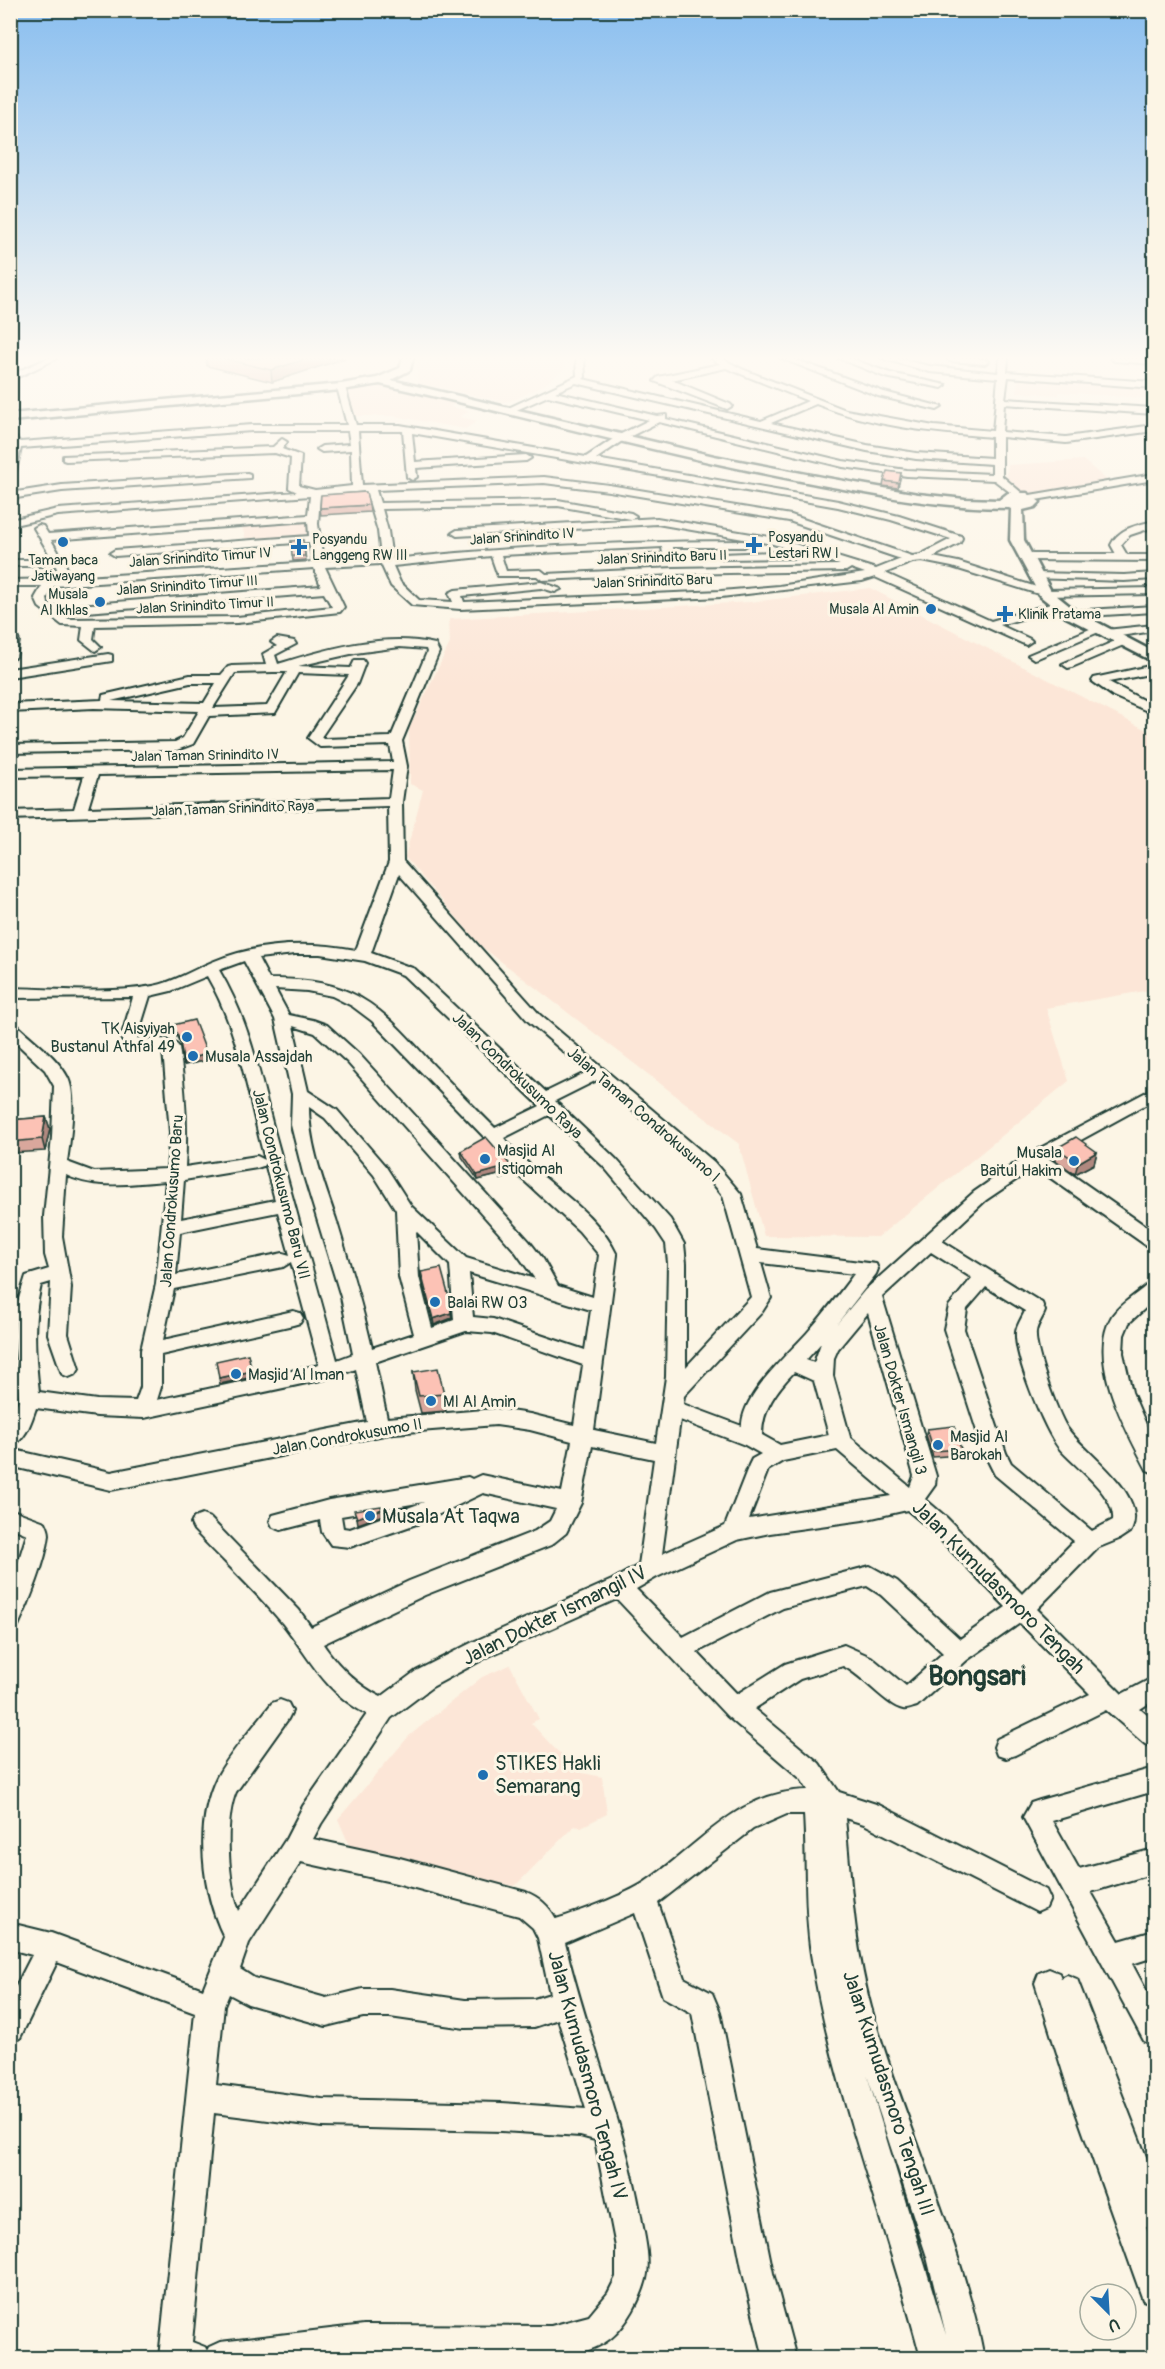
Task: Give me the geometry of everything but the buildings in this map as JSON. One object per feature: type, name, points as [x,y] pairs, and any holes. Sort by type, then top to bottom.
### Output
[{"type":"main road","points":[[753,469],[902,496],[976,504],[1022,502],[1017,540],[1045,593],[1064,610],[1122,642],[1150,653]]},
{"type":"street","points":[[104,469],[210,469]]},
{"type":"street","points":[[10,523],[19,506],[63,483],[112,470],[210,469]]},
{"type":"street","points":[[295,469],[294,488],[315,494]]},
{"type":"street","points":[[353,469],[358,488]]},
{"type":"street","points":[[411,469],[413,485]]},
{"type":"street","points":[[632,469],[705,481]]},
{"type":"street","points":[[872,469],[907,474],[997,477],[1022,502],[1152,481]]},
{"type":"street","points":[[997,469],[997,477]]},
{"type":"street","points":[[19,506],[68,511],[315,494],[370,487],[544,480],[791,518],[916,558],[954,564],[1045,593],[1155,591]]},
{"type":"street","points":[[680,501],[705,481]]},
{"type":"street","name":"Jalan Srinindito Baru","points":[[386,562],[395,584],[416,603],[460,606],[733,593],[862,578],[956,542],[956,537],[859,508],[705,481]]},
{"type":"street","points":[[370,487],[383,531],[386,562]]},
{"type":"street","points":[[315,494],[312,518],[313,539],[317,565],[327,589]]},
{"type":"street","points":[[618,513],[641,494]]},
{"type":"street","points":[[451,519],[558,503],[761,538],[874,572],[1026,641]]},
{"type":"street","points":[[19,506],[47,541],[60,563],[66,582]]},
{"type":"street","points":[[377,506],[451,519],[574,525],[657,521]]},
{"type":"street","points":[[32,545],[109,532],[312,518]]},
{"type":"street","points":[[761,538],[791,518]]},
{"type":"street","points":[[451,519],[470,555]]},
{"type":"street","points":[[1123,558],[1116,542],[1135,529],[1155,524]]},
{"type":"street","points":[[1024,557],[1123,558],[1150,551],[1135,529]]},
{"type":"street","points":[[109,532],[115,553],[130,577]]},
{"type":"street","points":[[115,553],[313,539]]},
{"type":"street","name":"Jalan Srinindito IV","points":[[386,562],[495,552],[668,543],[740,544],[775,541]]},
{"type":"street","points":[[628,559],[669,557],[668,543]]},
{"type":"street","points":[[944,547],[954,564]]},
{"type":"street","points":[[587,548],[593,574]]},
{"type":"street","points":[[534,551],[541,578],[550,590],[570,588]]},
{"type":"street","points":[[495,552],[502,574],[541,578]]},
{"type":"street","points":[[712,556],[793,555],[811,552]]},
{"type":"street","name":"Jalan Srinindito Timur IV","points":[[10,584],[386,562]]},
{"type":"street","points":[[10,563],[60,563]]},
{"type":"street","name":"Jalan Srinindito Baru II","points":[[541,578],[593,574],[856,568]]},
{"type":"street","points":[[1035,576],[1124,578],[1155,576]]},
{"type":"street","points":[[460,606],[455,593],[541,578]]},
{"type":"street","points":[[590,587],[723,578]]},
{"type":"street","points":[[50,611],[41,598],[51,583]]},
{"type":"street","name":"Jalan Srinindito Timur II","points":[[50,611],[64,622],[76,624],[237,620],[336,610],[338,607],[327,589]]},
{"type":"street","name":"Jalan Srinindito Timur III","points":[[50,611],[327,589]]},
{"type":"street","points":[[988,625],[1064,610],[1155,609]]},
{"type":"street","points":[[89,624],[87,640],[95,647]]},
{"type":"street","points":[[1043,654],[1101,631],[1155,628]]},
{"type":"street","points":[[10,634],[13,641],[10,657]]},
{"type":"street","points":[[275,668],[269,654],[290,644],[276,642]]},
{"type":"street","points":[[1068,664],[1122,642]]},
{"type":"street","points":[[275,668],[298,661],[364,649],[408,644],[429,646],[434,652],[396,741],[400,766],[395,802],[396,862],[362,955]]},
{"type":"street","points":[[10,673],[108,658]]},
{"type":"street","points":[[10,749],[184,744],[228,673],[237,668],[294,670],[358,666],[352,683],[318,729],[314,738],[320,743],[396,741]]},
{"type":"street","points":[[1155,669],[1094,677],[1117,693],[1155,710]]},
{"type":"street","points":[[10,708],[270,710],[294,670]]},
{"type":"street","points":[[91,709],[116,694],[189,679],[224,679]]},
{"type":"street","points":[[79,814],[93,748]]},
{"type":"street","name":"Jalan Taman Srinindito IV","points":[[10,773],[400,766]]},
{"type":"street","name":"Jalan Taman Srinindito Raya","points":[[10,815],[395,802]]},
{"type":"street","name":"Jalan Taman Condrokusumo I","points":[[396,862],[516,1001],[596,1074],[659,1123],[732,1194],[761,1298],[673,1400]]},
{"type":"street","name":"Jalan Condrokusumo Raya","points":[[10,993],[143,993],[172,985],[249,954],[305,950],[362,955],[393,963],[409,972],[610,1163],[663,1224],[675,1244],[677,1263],[673,1400],[649,1570]]},
{"type":"street","points":[[249,954],[283,1019],[300,1094],[300,1125],[312,1173],[351,1297],[379,1428]]},
{"type":"street","name":"Jalan Condrokusumo Baru VII","points":[[210,968],[229,1005],[256,1076],[262,1117],[330,1370]]},
{"type":"street","points":[[266,984],[293,984],[328,991],[347,997],[362,1007],[392,1031],[493,1136],[506,1153],[571,1211],[604,1245],[608,1255],[580,1458],[570,1503],[558,1527],[543,1538],[417,1588],[308,1640]]},
{"type":"street","name":"Jalan Condrokusumo Baru","points":[[143,993],[129,1038],[131,1043],[138,1045],[162,1044],[171,1047],[177,1092],[179,1133],[166,1284],[151,1350],[151,1387],[144,1410]]},
{"type":"street","points":[[283,1019],[307,1023],[321,1029],[353,1058],[522,1246],[536,1264],[550,1289]]},
{"type":"street","points":[[10,1028],[51,1066],[60,1078],[63,1101],[62,1141],[58,1165],[56,1264],[61,1287],[58,1334],[69,1369]]},
{"type":"street","points":[[493,1136],[596,1074]]},
{"type":"street","points":[[732,1532],[760,1465],[778,1454],[841,1441],[823,1376],[824,1358],[830,1345],[872,1295],[980,1196],[1035,1158],[1155,1093]]},
{"type":"street","points":[[300,1094],[331,1114],[381,1171],[405,1210],[459,1263],[600,1305]]},
{"type":"street","points":[[1035,1158],[1155,1241]]},
{"type":"street","points":[[58,1165],[77,1174],[94,1178],[174,1175],[257,1162]]},
{"type":"street","points":[[170,1228],[287,1204]]},
{"type":"street","points":[[405,1210],[409,1277],[425,1337]]},
{"type":"street","points":[[735,1708],[793,1671],[844,1655],[863,1664],[903,1698],[909,1698],[958,1653],[1023,1608],[1089,1541],[1111,1533],[1123,1525],[1125,1512],[1120,1502],[1091,1466],[1061,1435],[1050,1414],[1026,1339],[1028,1324],[1034,1317],[1035,1308],[930,1242]]},
{"type":"street","points":[[749,1255],[869,1269],[814,1337],[772,1383],[752,1418],[752,1439]]},
{"type":"street","points":[[166,1284],[283,1260]]},
{"type":"street","points":[[459,1263],[462,1313],[465,1324]]},
{"type":"street","points":[[13,1430],[29,1400],[28,1368],[24,1354],[25,1311],[33,1281],[56,1264]]},
{"type":"street","points":[[984,1277],[957,1307],[953,1316],[954,1329],[995,1453],[1003,1469],[1089,1541]]},
{"type":"street","points":[[1155,1290],[1120,1319],[1113,1334],[1112,1351],[1121,1389],[1155,1464]]},
{"type":"street","name":"Jalan Dokter Ismangil 3","points":[[872,1295],[925,1476],[924,1485],[912,1500]]},
{"type":"street","points":[[151,1350],[293,1318]]},
{"type":"street","points":[[29,1400],[98,1408],[144,1410],[330,1370],[366,1360],[465,1324],[493,1326],[593,1361]]},
{"type":"street","points":[[791,1362],[823,1376]]},
{"type":"street","points":[[673,1400],[778,1454]]},
{"type":"street","name":"Jalan Condrokusumo II","points":[[10,1457],[111,1481],[379,1428],[450,1419],[496,1417],[530,1422],[664,1453]]},
{"type":"street","name":"Jalan Kumudasmoro Tengah","points":[[841,1441],[912,1500],[1023,1608],[1114,1702],[1155,1736]]},
{"type":"street","points":[[281,1521],[330,1509],[481,1484],[570,1503]]},
{"type":"street","points":[[330,1509],[333,1532],[339,1538],[350,1538],[419,1513],[464,1494],[481,1484]]},
{"type":"street","name":"Jalan Dokter Ismangil IV","points":[[182,2358],[200,2097],[210,2005],[225,1974],[238,1936],[295,1848],[312,1815],[382,1710],[424,1679],[471,1654],[620,1587],[649,1570],[732,1532],[770,1524],[863,1511],[912,1500]]},
{"type":"street","points":[[10,1518],[32,1524],[37,1528],[38,1534],[26,1580],[10,1619]]},
{"type":"street","points":[[202,1524],[291,1617],[322,1662],[349,1689],[364,1701],[382,1710]]},
{"type":"street","points":[[680,1650],[778,1599],[870,1576],[889,1588],[958,1653]]},
{"type":"street","points":[[620,1587],[735,1708],[810,1771],[824,1802],[820,1843],[819,1904],[834,1947],[847,2008],[850,2068],[925,2309],[937,2358]]},
{"type":"street","points":[[1006,1747],[1059,1723],[1155,1688]]},
{"type":"street","points":[[238,1936],[225,1911],[218,1872],[219,1803],[227,1784],[280,1711]]},
{"type":"street","points":[[1155,1780],[1040,1812],[1036,1817],[1155,2031]]},
{"type":"street","points":[[295,1848],[396,1870],[526,1905],[542,1919],[550,1934],[574,1927],[653,1892],[744,1820],[786,1802],[824,1802],[870,1814],[1036,1899]]},
{"type":"street","points":[[1073,1884],[1155,1861]]},
{"type":"street","points":[[643,1897],[673,1987],[702,2003],[706,2012],[758,2273],[780,2358]]},
{"type":"street","name":"Jalan Kumudasmoro Tengah IV","points":[[220,2358],[364,2341],[481,2349],[551,2342],[583,2335],[600,2327],[619,2304],[631,2278],[631,2247],[622,2194],[607,2129],[566,2003],[550,1934]]},
{"type":"street","points":[[10,1936],[51,1946],[140,1977],[210,2005]]},
{"type":"street","points":[[1112,1956],[1155,1944]]},
{"type":"street","points":[[10,2028],[51,1946]]},
{"type":"street","points":[[225,1974],[248,1990],[326,2012],[363,2002],[390,2003],[465,2014],[534,2013],[566,2003]]},
{"type":"street","points":[[1155,2214],[1058,1986],[1086,2101],[1155,2289]]},
{"type":"street","name":"Jalan Kumudasmoro Tengah III","points":[[847,2008],[901,2133],[942,2257],[968,2358]]},
{"type":"street","points":[[200,2097],[322,2113],[502,2117],[580,2122],[607,2129]]},
{"type":"street","points":[[872,2138],[901,2133]]},
{"type":"shaded area","points":[[1008,469],[1093,469],[1108,481],[1036,493],[1021,492],[1007,477]]},
{"type":"shaded area","points":[[308,521],[309,539],[247,543],[241,524]]},
{"type":"shaded area","points":[[381,547],[382,560],[321,564],[317,550]]},
{"type":"shaded area","points":[[870,588],[1154,734],[1154,992],[1150,990],[1046,1008],[1069,1081],[878,1237],[764,1236],[739,1144],[481,946],[405,857],[423,790],[410,784],[409,729],[450,643],[449,619],[750,602]]},
{"type":"shaded area","name":"STIKES Hakli Semarang","points":[[510,1665],[539,1719],[531,1723],[554,1748],[583,1773],[602,1777],[607,1814],[581,1827],[574,1826],[515,1886],[353,1854],[338,1819],[409,1736],[482,1677]]},
{"type":"place","name":"Taman baca Jatiwayang","points":[[63,542]]},
{"type":"place","name":"Posyandu Lestari RW I","points":[[754,545]]},
{"type":"place","name":"Posyandu Langgeng RW III","points":[[299,547]]},
{"type":"place","name":"Musala Al Ikhlas","points":[[100,602]]},
{"type":"place","name":"Musala Al Amin","points":[[931,609]]},
{"type":"place","name":"Klinik Pratama","points":[[1005,614]]},
{"type":"place","name":"TK Aisyiyah Bustanul Athfal 49","points":[[187,1037]]},
{"type":"place","name":"Musala Assajdah","points":[[193,1056]]},
{"type":"place","name":"Masjid Al Istiqomah","points":[[485,1159]]},
{"type":"place","name":"Musala Baitul Hakim","points":[[1074,1161]]},
{"type":"place","name":"Balai RW 03","points":[[435,1302]]},
{"type":"place","name":"Masjid Al Iman","points":[[236,1374]]},
{"type":"place","name":"MI Al Amin","points":[[431,1401]]},
{"type":"place","name":"Masjid Al Barokah","points":[[938,1445]]},
{"type":"place","name":"Musala At Taqwa","points":[[370,1516]]},
{"type":"place","name":"STIKES Hakli Semarang","points":[[483,1775]]},
{"type":"district","name":"Bongsari","points":[[977,1676]]}]
